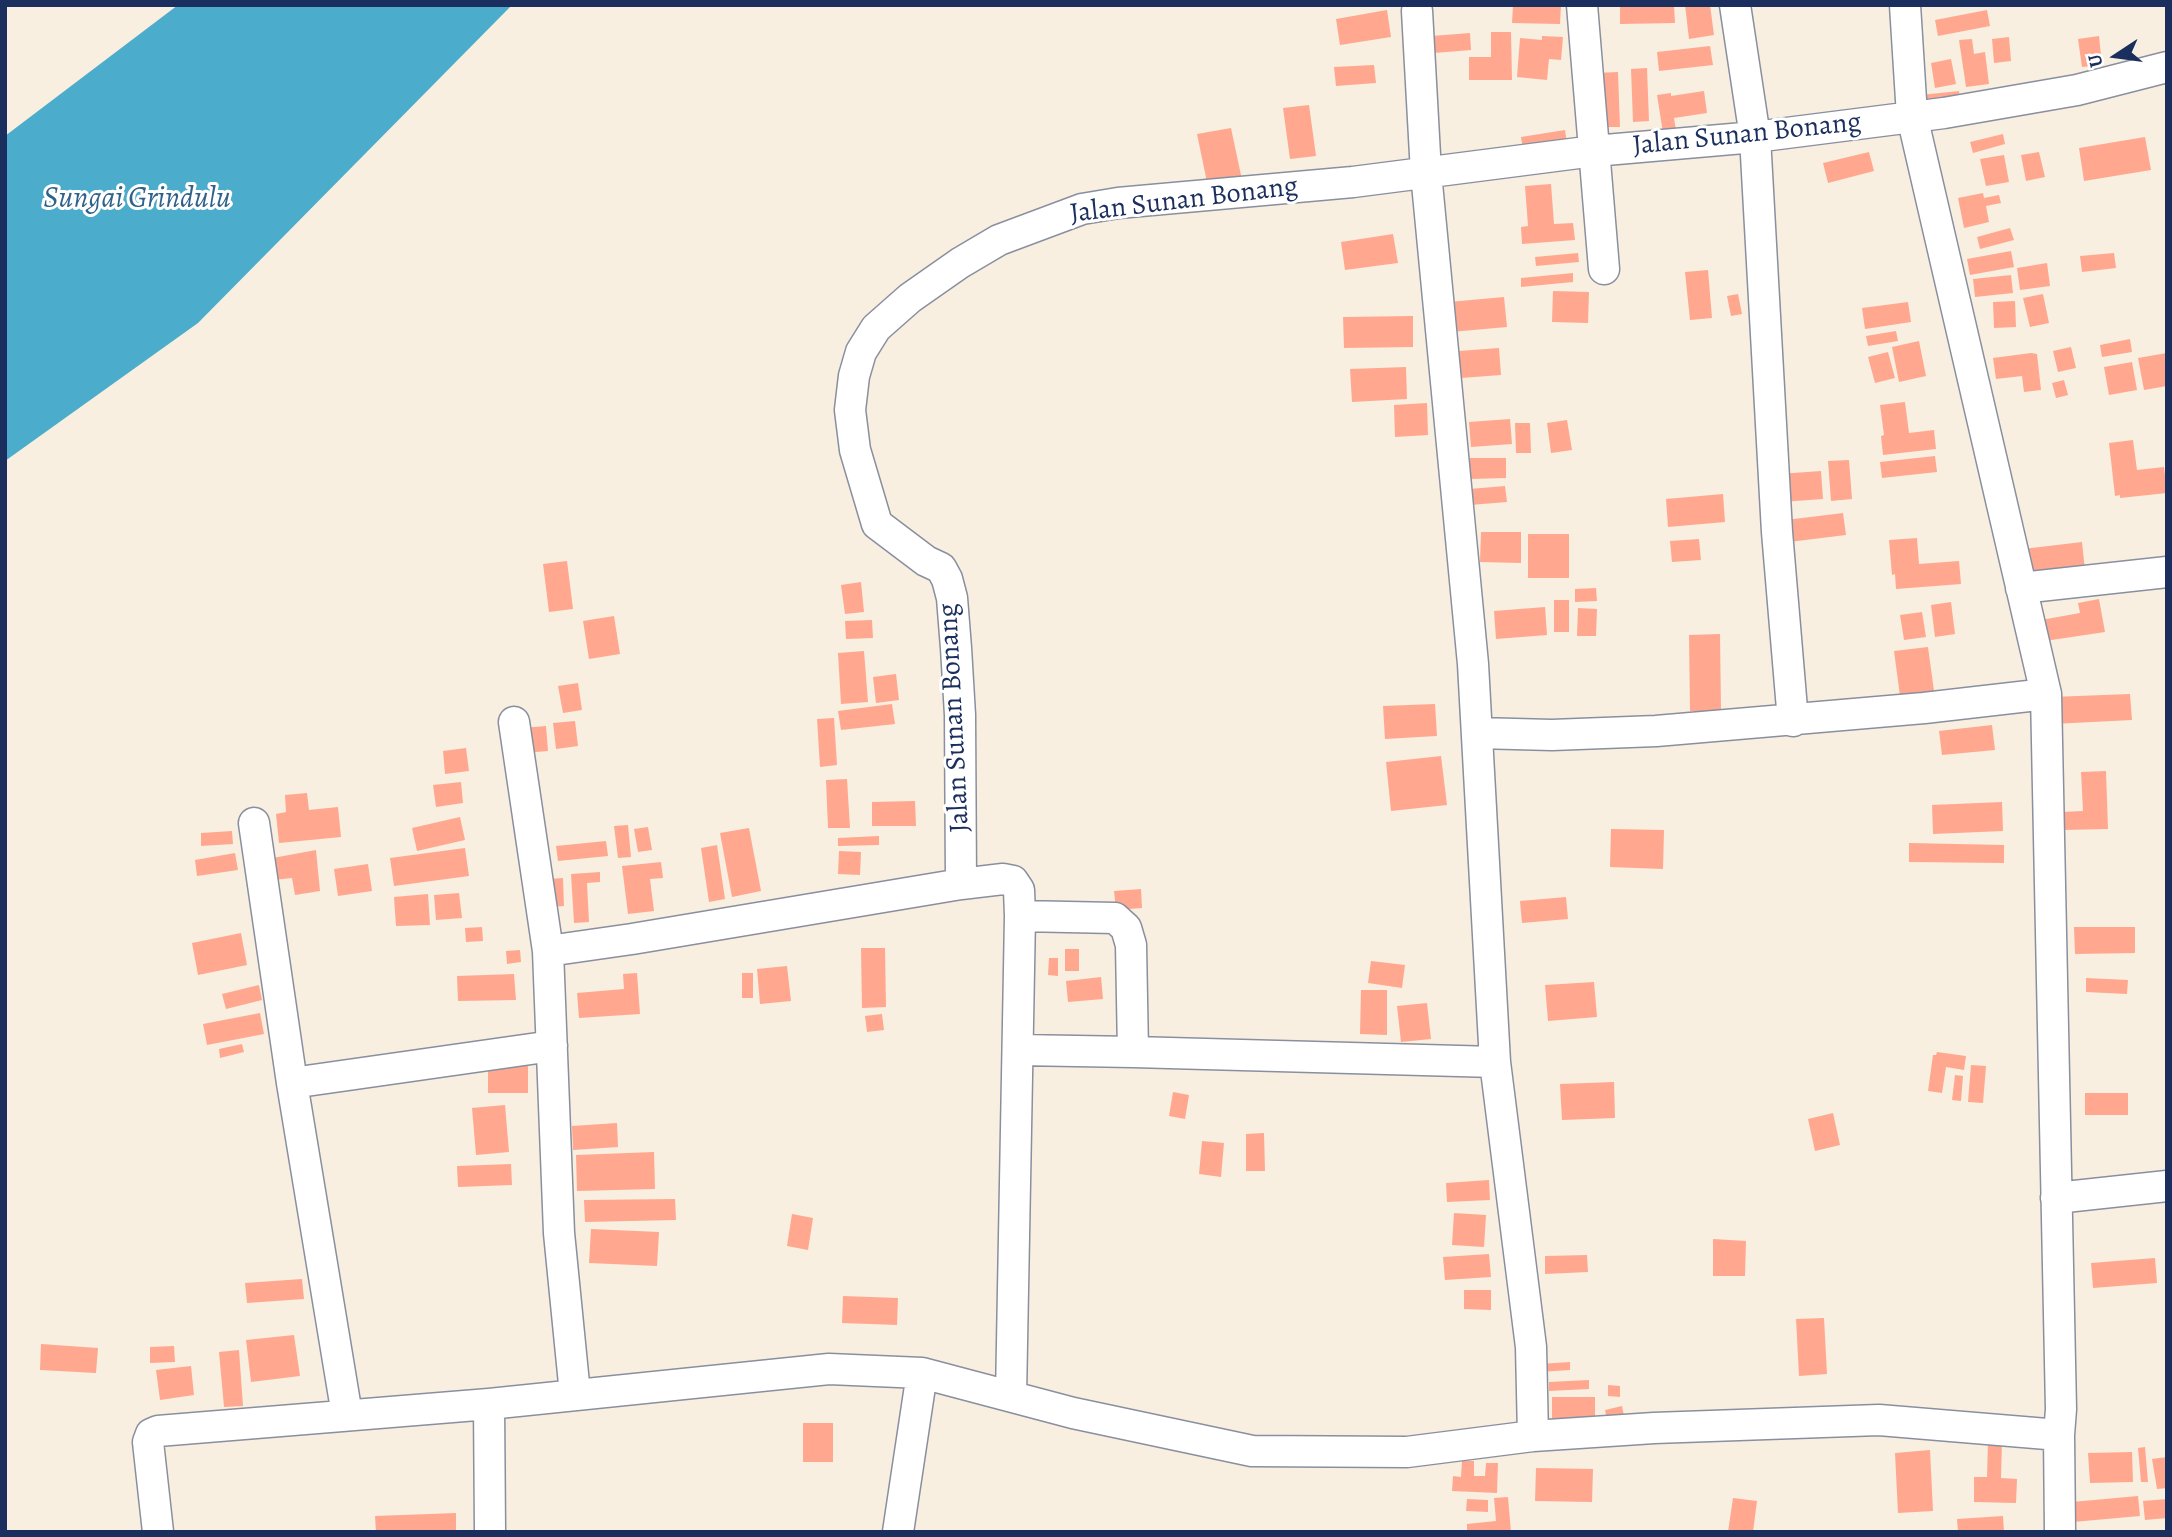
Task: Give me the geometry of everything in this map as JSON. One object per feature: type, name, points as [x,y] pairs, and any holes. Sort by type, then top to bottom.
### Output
[{"type":"street","points":[[1582,5],[1604,269]]},
{"type":"street","points":[[1735,5],[1755,137],[1777,532],[1793,721]]},
{"type":"street","points":[[1905,5],[1912,116],[2046,694],[2062,1409],[2059,1435],[2060,1532]]},
{"type":"street","points":[[1417,11],[1426,173],[1470,637],[1495,1062],[1531,1347],[1533,1436]]},
{"type":"street","name":"Jalan Sunan Bonang","points":[[961,884],[960,715],[955,635],[947,579],[941,569],[877,524],[855,450],[850,410],[854,376],[861,352],[876,328],[910,298],[960,263],[999,240],[1082,209],[1426,173],[1594,151],[1755,137],[1944,113],[2077,90],[2167,67]]},
{"type":"street","points":[[2021,588],[2167,572]]},
{"type":"street","points":[[1477,733],[1552,735],[1643,732],[1924,709],[2046,694]]},
{"type":"street","points":[[514,722],[548,951],[559,1233],[575,1394]]},
{"type":"street","points":[[254,823],[292,1083],[347,1415]]},
{"type":"street","points":[[548,951],[961,884],[1003,879],[1013,881],[1019,890],[1020,916],[1011,1396]]},
{"type":"street","points":[[1020,916],[1115,918],[1126,928],[1131,944],[1133,1052]]},
{"type":"street","points":[[292,1083],[552,1046]]},
{"type":"street","points":[[1019,1050],[1495,1062]]},
{"type":"street","points":[[2056,1198],[2167,1186]]},
{"type":"street","points":[[158,1532],[148,1442],[151,1434],[489,1404],[829,1369],[922,1373],[1073,1413],[1251,1451],[1408,1452],[1533,1436],[1654,1428],[1879,1420],[2059,1435]]},
{"type":"street","points":[[898,1532],[922,1373]]},
{"type":"street","points":[[489,1404],[490,1532]]},
{"type":"water","name":"Sungai Grindulu","points":[[178,5],[512,5],[198,323],[5,461],[5,136]]},
{"type":"building","points":[[1513,5],[1561,5],[1560,24],[1512,23]]},
{"type":"building","points":[[1620,5],[1674,5],[1675,23],[1620,24]]},
{"type":"building","points":[[1685,5],[1710,5],[1714,35],[1689,39]]},
{"type":"building","points":[[1387,10],[1391,37],[1340,45],[1336,19]]},
{"type":"building","points":[[1987,10],[1990,26],[1938,36],[1935,20]]},
{"type":"building","points":[[1491,32],[1511,32],[1512,80],[1469,80],[1469,57],[1491,57]]},
{"type":"building","points":[[1470,33],[1471,50],[1434,53],[1432,36]]},
{"type":"building","points":[[1542,36],[1563,37],[1561,60],[1549,59],[1547,80],[1517,77],[1520,38],[1542,40]]},
{"type":"building","points":[[2099,36],[2102,65],[2082,67],[2078,39]]},
{"type":"building","points":[[2009,37],[2011,61],[1994,63],[1992,39]]},
{"type":"building","points":[[1972,39],[1974,54],[1985,52],[1989,84],[1966,87],[1959,40]]},
{"type":"building","points":[[1710,46],[1713,65],[1659,71],[1657,52]]},
{"type":"building","points":[[1951,59],[1956,84],[1935,88],[1931,63]]},
{"type":"building","points":[[1374,65],[1376,83],[1336,86],[1334,67]]},
{"type":"building","points":[[1647,68],[1649,121],[1633,122],[1631,69]]},
{"type":"building","points":[[1618,72],[1620,127],[1598,127],[1596,73]]},
{"type":"building","points":[[1704,91],[1707,113],[1674,118],[1677,136],[1664,139],[1657,95],[1671,93],[1671,96]]},
{"type":"building","points":[[1959,91],[1961,108],[1923,112],[1921,95]]},
{"type":"building","points":[[1309,105],[1316,156],[1290,159],[1283,108]]},
{"type":"building","points":[[1231,128],[1242,180],[1208,187],[1197,134]]},
{"type":"building","points":[[1565,130],[1568,149],[1524,155],[1521,137]]},
{"type":"building","points":[[2003,134],[2005,144],[1973,153],[1970,142]]},
{"type":"building","points":[[2145,137],[2151,170],[2084,181],[2079,148]]},
{"type":"building","points":[[1869,152],[1874,171],[1828,183],[1823,163]]},
{"type":"building","points":[[2039,152],[2045,177],[2026,181],[2021,155]]},
{"type":"building","points":[[2004,155],[2009,182],[1986,186],[1980,159]]},
{"type":"building","points":[[1551,184],[1554,224],[1573,223],[1575,240],[1522,244],[1521,227],[1528,226],[1525,186]]},
{"type":"building","points":[[1983,193],[1984,198],[1999,195],[2001,203],[1986,206],[1989,222],[1964,228],[1958,198]]},
{"type":"building","points":[[2010,228],[2014,240],[1980,249],[1977,237]]},
{"type":"building","points":[[1393,234],[1398,263],[1345,270],[1341,242]]},
{"type":"building","points":[[2011,251],[2014,267],[1970,275],[1967,259]]},
{"type":"building","points":[[1578,253],[1579,262],[1536,266],[1535,257]]},
{"type":"building","points":[[2114,253],[2116,268],[2082,272],[2080,256]]},
{"type":"building","points":[[2047,263],[2050,286],[2020,290],[2017,268]]},
{"type":"building","points":[[1708,270],[1712,318],[1690,320],[1685,272]]},
{"type":"building","points":[[1573,273],[1573,282],[1521,287],[1521,278]]},
{"type":"building","points":[[2011,275],[2013,293],[1975,297],[1973,279]]},
{"type":"building","points":[[1553,291],[1589,292],[1588,323],[1552,322]]},
{"type":"building","points":[[1738,294],[1742,314],[1731,316],[1727,296]]},
{"type":"building","points":[[2043,294],[2049,323],[2030,327],[2023,298]]},
{"type":"building","points":[[1504,297],[1507,327],[1451,332],[1449,302]]},
{"type":"building","points":[[2015,301],[2016,327],[1994,328],[1993,302]]},
{"type":"building","points":[[1908,302],[1911,322],[1865,329],[1862,308]]},
{"type":"building","points":[[1413,316],[1413,347],[1344,348],[1343,317]]},
{"type":"building","points":[[1896,331],[1898,341],[1868,346],[1866,336]]},
{"type":"building","points":[[2130,339],[2132,352],[2102,357],[2100,345]]},
{"type":"building","points":[[1919,341],[1926,376],[1899,382],[1892,347]]},
{"type":"building","points":[[2071,347],[2076,368],[2058,372],[2053,351]]},
{"type":"building","points":[[1499,348],[1501,375],[1461,378],[1459,351]]},
{"type":"building","points":[[1888,352],[1895,378],[1875,383],[1868,357]]},
{"type":"building","points":[[2167,353],[2167,386],[2144,390],[2138,358]]},
{"type":"building","points":[[2037,354],[2041,390],[2024,392],[2022,376],[1996,379],[1993,358]]},
{"type":"building","points":[[2132,362],[2137,390],[2109,395],[2104,367]]},
{"type":"building","points":[[1406,367],[1407,399],[1352,402],[1350,369]]},
{"type":"building","points":[[2064,380],[2068,395],[2056,398],[2052,383]]},
{"type":"building","points":[[1905,402],[1909,433],[1934,430],[1936,449],[1883,455],[1881,436],[1884,435],[1880,405]]},
{"type":"building","points":[[1427,403],[1428,435],[1395,437],[1394,405]]},
{"type":"building","points":[[1510,419],[1512,444],[1471,447],[1469,422]]},
{"type":"building","points":[[1567,420],[1572,450],[1551,453],[1547,423]]},
{"type":"building","points":[[1515,423],[1530,423],[1531,453],[1516,453]]},
{"type":"building","points":[[2133,440],[2137,470],[2164,467],[2167,493],[2120,498],[2120,495],[2115,496],[2109,443]]},
{"type":"building","points":[[1935,456],[1937,472],[1882,478],[1880,462]]},
{"type":"building","points":[[1470,458],[1506,458],[1506,478],[1470,479]]},
{"type":"building","points":[[1849,460],[1852,499],[1831,501],[1828,461]]},
{"type":"building","points":[[1821,471],[1823,499],[1781,502],[1779,474]]},
{"type":"building","points":[[1505,486],[1507,502],[1470,505],[1469,489]]},
{"type":"building","points":[[1723,494],[1725,522],[1668,527],[1666,499]]},
{"type":"building","points":[[1843,513],[1846,535],[1789,542],[1786,520]]},
{"type":"building","points":[[1481,532],[1521,532],[1521,563],[1480,562]]},
{"type":"building","points":[[1528,534],[1569,534],[1569,578],[1528,578]]},
{"type":"building","points":[[1917,538],[1919,564],[1959,561],[1961,584],[1896,589],[1889,540]]},
{"type":"building","points":[[1699,539],[1701,560],[1672,562],[1670,541]]},
{"type":"building","points":[[2082,542],[2085,570],[2026,577],[2023,549]]},
{"type":"building","points":[[567,561],[573,609],[549,612],[543,564]]},
{"type":"building","points":[[861,582],[864,612],[845,614],[841,585]]},
{"type":"building","points":[[1596,588],[1597,601],[1575,602],[1575,589]]},
{"type":"building","points":[[2099,599],[2105,632],[2045,641],[2041,620],[2080,613],[2078,603]]},
{"type":"building","points":[[1554,600],[1569,600],[1569,632],[1554,632]]},
{"type":"building","points":[[1951,602],[1955,634],[1935,637],[1931,605]]},
{"type":"building","points":[[1545,607],[1547,635],[1496,639],[1494,611]]},
{"type":"building","points":[[1578,608],[1597,609],[1596,636],[1577,636]]},
{"type":"building","points":[[1922,612],[1926,637],[1904,640],[1900,615]]},
{"type":"building","points":[[614,616],[620,654],[589,659],[583,621]]},
{"type":"building","points":[[872,620],[873,638],[846,639],[845,621]]},
{"type":"building","points":[[1720,634],[1721,711],[1690,711],[1689,635]]},
{"type":"building","points":[[1928,647],[1934,691],[1900,696],[1894,651]]},
{"type":"building","points":[[864,651],[868,702],[841,704],[838,653]]},
{"type":"building","points":[[896,674],[899,700],[876,703],[873,677]]},
{"type":"building","points":[[578,683],[582,710],[563,713],[558,686]]},
{"type":"building","points":[[2130,694],[2132,720],[2053,724],[2051,697]]},
{"type":"building","points":[[892,704],[895,724],[841,730],[838,711]]},
{"type":"building","points":[[1435,704],[1437,736],[1385,739],[1383,706]]},
{"type":"building","points":[[834,718],[837,765],[820,767],[817,719]]},
{"type":"building","points":[[575,721],[578,746],[556,749],[553,723]]},
{"type":"building","points":[[1992,725],[1995,750],[1942,755],[1939,731]]},
{"type":"building","points":[[546,726],[548,751],[524,753],[522,728]]},
{"type":"building","points":[[466,748],[469,771],[445,774],[443,751]]},
{"type":"building","points":[[1441,756],[1447,805],[1391,811],[1386,762]]},
{"type":"building","points":[[2106,771],[2108,829],[2063,830],[2062,812],[2083,811],[2081,772]]},
{"type":"building","points":[[847,779],[850,828],[828,828],[826,780]]},
{"type":"building","points":[[461,782],[463,803],[436,807],[433,785]]},
{"type":"building","points":[[307,793],[309,810],[338,807],[341,837],[279,843],[276,814],[286,812],[285,795]]},
{"type":"building","points":[[915,801],[916,826],[872,826],[872,802]]},
{"type":"building","points":[[2002,802],[2003,831],[1933,834],[1932,805]]},
{"type":"building","points":[[460,817],[465,840],[417,851],[412,828]]},
{"type":"building","points":[[628,825],[631,857],[618,858],[614,826]]},
{"type":"building","points":[[648,827],[652,850],[638,852],[634,829]]},
{"type":"building","points":[[749,828],[761,891],[732,897],[720,833]]},
{"type":"building","points":[[1611,829],[1664,830],[1663,869],[1610,867]]},
{"type":"building","points":[[232,831],[233,844],[201,846],[201,833]]},
{"type":"building","points":[[879,836],[879,845],[838,846],[838,838]]},
{"type":"building","points":[[606,841],[608,856],[558,861],[556,846]]},
{"type":"building","points":[[1909,843],[2004,845],[2004,863],[1909,862]]},
{"type":"building","points":[[717,845],[725,899],[709,902],[701,848]]},
{"type":"building","points":[[465,848],[469,876],[394,886],[390,858]]},
{"type":"building","points":[[316,850],[320,891],[295,895],[292,878],[265,881],[262,860]]},
{"type":"building","points":[[839,851],[861,852],[860,875],[838,874]]},
{"type":"building","points":[[235,853],[238,870],[197,876],[195,860]]},
{"type":"building","points":[[661,862],[663,878],[650,879],[654,911],[628,914],[622,866]]},
{"type":"building","points":[[368,864],[372,891],[338,896],[334,869]]},
{"type":"building","points":[[600,872],[600,882],[587,883],[589,922],[574,923],[571,874]]},
{"type":"building","points":[[563,878],[564,906],[551,907],[549,879]]},
{"type":"building","points":[[1141,889],[1142,908],[1116,910],[1114,891]]},
{"type":"building","points":[[459,893],[462,918],[436,920],[434,895]]},
{"type":"building","points":[[428,894],[430,925],[396,926],[394,897]]},
{"type":"building","points":[[1566,897],[1568,919],[1522,923],[1520,901]]},
{"type":"building","points":[[482,927],[483,941],[466,942],[465,928]]},
{"type":"building","points":[[2074,927],[2135,927],[2135,953],[2075,954]]},
{"type":"building","points":[[241,933],[247,965],[198,975],[192,943]]},
{"type":"building","points":[[861,948],[885,948],[886,1007],[862,1008]]},
{"type":"building","points":[[1065,949],[1079,949],[1079,971],[1065,971]]},
{"type":"building","points":[[520,950],[521,962],[507,964],[506,951]]},
{"type":"building","points":[[1049,958],[1058,958],[1058,976],[1048,975]]},
{"type":"building","points":[[1371,961],[1405,965],[1402,988],[1368,983]]},
{"type":"building","points":[[787,966],[791,1001],[760,1004],[757,969]]},
{"type":"building","points":[[637,973],[640,1014],[579,1018],[577,993],[624,989],[623,974]]},
{"type":"building","points":[[742,973],[753,973],[753,998],[742,998]]},
{"type":"building","points":[[514,974],[516,1000],[458,1001],[457,976]]},
{"type":"building","points":[[1101,977],[1103,999],[1068,1002],[1066,981]]},
{"type":"building","points":[[2086,978],[2128,980],[2127,994],[2086,992]]},
{"type":"building","points":[[1594,982],[1597,1017],[1548,1021],[1545,985]]},
{"type":"building","points":[[259,985],[262,1000],[226,1009],[222,994]]},
{"type":"building","points":[[1361,990],[1387,990],[1387,1035],[1360,1034]]},
{"type":"building","points":[[1427,1003],[1431,1039],[1401,1042],[1397,1006]]},
{"type":"building","points":[[260,1013],[264,1034],[207,1045],[203,1024]]},
{"type":"building","points":[[882,1014],[884,1030],[867,1032],[865,1016]]},
{"type":"building","points":[[242,1044],[244,1052],[220,1058],[219,1049]]},
{"type":"building","points":[[1937,1052],[1966,1056],[1964,1070],[1946,1067],[1942,1093],[1928,1091],[1933,1055]]},
{"type":"building","points":[[1971,1065],[1986,1066],[1983,1103],[1968,1102]]},
{"type":"building","points":[[488,1066],[528,1066],[528,1093],[488,1093]]},
{"type":"building","points":[[1955,1075],[1963,1076],[1961,1101],[1952,1100]]},
{"type":"building","points":[[1614,1082],[1615,1118],[1562,1120],[1560,1084]]},
{"type":"building","points":[[1173,1092],[1189,1095],[1185,1119],[1169,1116]]},
{"type":"building","points":[[2085,1093],[2128,1093],[2128,1115],[2085,1115]]},
{"type":"building","points":[[505,1105],[509,1152],[476,1155],[472,1108]]},
{"type":"building","points":[[1833,1113],[1840,1145],[1815,1151],[1808,1119]]},
{"type":"building","points":[[617,1123],[618,1147],[573,1150],[572,1126]]},
{"type":"building","points":[[1264,1133],[1265,1171],[1246,1171],[1246,1134]]},
{"type":"building","points":[[1202,1141],[1224,1143],[1221,1177],[1199,1174]]},
{"type":"building","points":[[654,1152],[655,1189],[577,1191],[576,1155]]},
{"type":"building","points":[[511,1164],[512,1185],[458,1187],[457,1166]]},
{"type":"building","points":[[1489,1180],[1490,1200],[1447,1202],[1446,1183]]},
{"type":"building","points":[[675,1199],[676,1220],[585,1222],[584,1200]]},
{"type":"building","points":[[1454,1213],[1486,1215],[1484,1247],[1452,1245]]},
{"type":"building","points":[[792,1214],[813,1218],[808,1250],[787,1246]]},
{"type":"building","points":[[591,1229],[659,1232],[657,1266],[589,1263]]},
{"type":"building","points":[[1713,1239],[1746,1241],[1745,1276],[1713,1276]]},
{"type":"building","points":[[1489,1254],[1491,1277],[1445,1280],[1443,1257]]},
{"type":"building","points":[[1587,1255],[1588,1272],[1545,1274],[1545,1256]]},
{"type":"building","points":[[2155,1258],[2157,1283],[2093,1288],[2091,1263]]},
{"type":"building","points":[[302,1279],[304,1299],[247,1303],[245,1283]]},
{"type":"building","points":[[1464,1290],[1491,1290],[1491,1310],[1464,1309]]},
{"type":"building","points":[[843,1296],[898,1298],[897,1325],[842,1323]]},
{"type":"building","points":[[1824,1318],[1827,1374],[1799,1376],[1796,1319]]},
{"type":"building","points":[[294,1335],[300,1376],[251,1382],[246,1340]]},
{"type":"building","points":[[41,1344],[98,1348],[96,1373],[40,1370]]},
{"type":"building","points":[[174,1346],[175,1362],[150,1363],[150,1347]]},
{"type":"building","points":[[239,1350],[243,1406],[224,1407],[219,1352]]},
{"type":"building","points":[[1570,1362],[1570,1370],[1539,1372],[1539,1364]]},
{"type":"building","points":[[191,1366],[194,1395],[160,1400],[156,1370]]},
{"type":"building","points":[[1589,1380],[1589,1389],[1549,1391],[1549,1382]]},
{"type":"building","points":[[1608,1385],[1620,1386],[1620,1397],[1608,1396]]},
{"type":"building","points":[[1552,1397],[1595,1397],[1595,1419],[1552,1418]]},
{"type":"building","points":[[1622,1406],[1624,1416],[1607,1420],[1605,1410]]},
{"type":"building","points":[[803,1423],[833,1423],[833,1462],[803,1462]]},
{"type":"building","points":[[1988,1441],[2002,1441],[2001,1478],[2017,1479],[2016,1503],[1974,1502],[1974,1477],[1987,1477]]},
{"type":"building","points":[[2145,1447],[2148,1482],[2141,1482],[2138,1448]]},
{"type":"building","points":[[1930,1450],[1933,1511],[1898,1513],[1895,1453]]},
{"type":"building","points":[[2132,1452],[2133,1482],[2090,1483],[2088,1453]]},
{"type":"building","points":[[2167,1457],[2167,1488],[2157,1489],[2152,1459]]},
{"type":"building","points":[[1462,1461],[1474,1461],[1474,1476],[1485,1476],[1486,1463],[1498,1463],[1497,1493],[1452,1491],[1453,1476],[1461,1477]]},
{"type":"building","points":[[1536,1468],[1593,1469],[1592,1502],[1535,1501]]},
{"type":"building","points":[[2138,1496],[2140,1516],[2073,1522],[2072,1502]]},
{"type":"building","points":[[1508,1497],[1511,1532],[1467,1532],[1467,1524],[1496,1521],[1494,1498]]},
{"type":"building","points":[[1733,1498],[1757,1501],[1753,1532],[1728,1532]]},
{"type":"building","points":[[1467,1499],[1488,1500],[1488,1512],[1466,1511]]},
{"type":"building","points":[[2167,1499],[2167,1518],[2145,1520],[2143,1501]]},
{"type":"building","points":[[456,1513],[456,1532],[376,1532],[375,1516]]},
{"type":"building","points":[[2003,1516],[2004,1532],[1958,1532],[1957,1519]]}]
